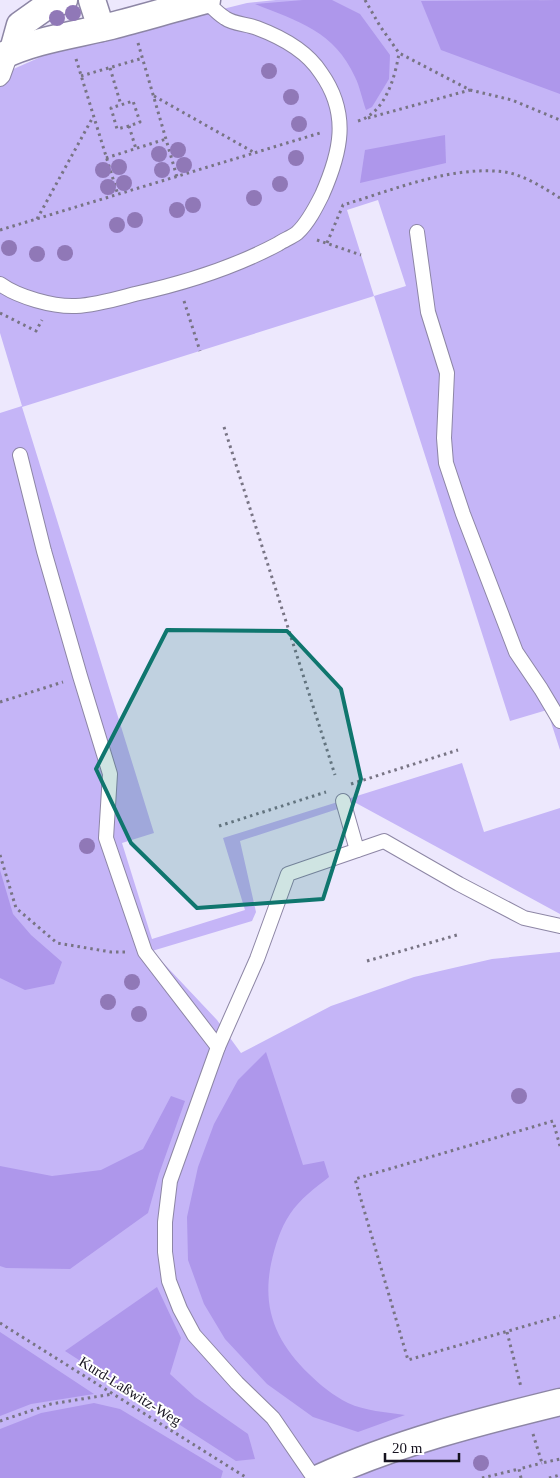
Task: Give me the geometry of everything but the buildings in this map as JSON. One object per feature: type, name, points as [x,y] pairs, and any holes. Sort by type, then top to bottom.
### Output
[{"type":"street","points":[[6,54],[20,25],[44,8],[64,0]]},
{"type":"street","points":[[92,0],[101,28]]},
{"type":"street","points":[[6,54],[206,0]]},
{"type":"street","points":[[0,28],[6,54]]},
{"type":"street","points":[[319,1478],[351,1464],[480,1422],[560,1402]]},
{"type":"lane","points":[[0,284],[26,296],[51,304],[75,306],[99,303],[178,283],[254,257],[297,233],[314,210],[333,171],[341,128],[337,106],[330,88],[321,72],[305,54],[285,41],[257,28],[226,19],[206,0]]},
{"type":"lane","points":[[0,79],[6,54]]},
{"type":"lane","points":[[417,232],[428,312],[447,373],[444,438],[446,463],[463,514],[516,652],[541,688],[560,722]]},
{"type":"lane","points":[[20,455],[44,551],[110,774],[106,838],[145,952],[218,1047]]},
{"type":"lane","points":[[343,801],[357,850]]},
{"type":"lane","points":[[314,1478],[273,1418],[225,1370],[194,1335],[180,1309],[170,1281],[165,1252],[165,1222],[170,1181],[218,1047],[257,959],[288,874],[384,840],[459,884],[524,918],[560,926]]},
{"type":"path","points":[[365,0],[399,53],[470,90],[512,100],[560,120]]},
{"type":"path","points":[[132,21],[177,177]]},
{"type":"path","points":[[69,36],[118,195]]},
{"type":"path","points":[[368,118],[384,100],[395,76],[399,53]]},
{"type":"path","points":[[81,76],[143,58]]},
{"type":"path","points":[[110,68],[121,104]]},
{"type":"path","points":[[355,122],[470,90]]},
{"type":"path","points":[[154,96],[255,153]]},
{"type":"path","points":[[134,101],[140,122],[129,126],[117,129],[111,108],[134,101]]},
{"type":"path","points":[[36,220],[94,116]]},
{"type":"path","points":[[129,126],[136,149]]},
{"type":"path","points":[[0,230],[320,133]]},
{"type":"path","points":[[106,158],[166,139]]},
{"type":"path","points":[[327,243],[344,205],[456,173],[506,172],[520,177],[560,198]]},
{"type":"path","points":[[297,233],[361,255]]},
{"type":"path","points":[[178,283],[200,351]]},
{"type":"path","points":[[224,427],[335,775]]},
{"type":"path","points":[[0,702],[80,676]]},
{"type":"path","points":[[0,855],[16,908],[57,942],[111,952],[145,952]]},
{"type":"path","points":[[367,961],[457,934]]},
{"type":"path","points":[[560,1146],[553,1121],[355,1179],[408,1360],[560,1316]]},
{"type":"path","name":"Kurd-Laßwitz-Weg","points":[[0,1323],[247,1478]]},
{"type":"path","points":[[507,1332],[527,1410]]},
{"type":"path","points":[[0,1421],[51,1404],[113,1394]]},
{"type":"path","points":[[538,1450],[542,1463]]},
{"type":"path","points":[[482,1478],[560,1459]]},
{"type":"path","points":[[519,1469],[521,1478]]},
{"type":"path","points":[[549,1478],[560,1475]]},
{"type":"highlighted area","points":[[167,630],[287,631],[341,689],[361,779],[323,899],[197,908],[131,843],[96,769]]},
{"type":"shaded area","points":[[276,0],[539,0],[560,22],[560,750],[547,710],[510,721],[374,296],[22,407],[154,833],[122,843],[152,939],[245,910],[223,838],[462,763],[484,832],[560,808],[560,914],[356,803],[240,841],[256,912],[252,921],[152,951],[217,1020],[241,1053],[331,1006],[414,977],[492,959],[560,952],[560,1478],[0,1478],[0,413],[22,406],[0,333],[0,75],[54,51],[247,3]],"holes":[[[378,200],[406,286],[374,296],[347,210]]]},
{"type":"shaded area","points":[[303,0],[332,0],[360,14],[390,55],[389,79],[372,107],[366,110],[357,81],[347,62],[326,39],[314,30],[286,16],[255,4]]},
{"type":"shaded area","points":[[560,0],[560,94],[441,50],[421,1]]},
{"type":"shaded area","points":[[445,135],[446,163],[360,183],[365,150]]},
{"type":"shaded area","points":[[0,870],[13,914],[31,935],[62,962],[54,984],[25,990],[0,978]]},
{"type":"shaded area","points":[[266,1052],[303,1165],[324,1161],[329,1177],[298,1203],[286,1220],[276,1244],[271,1264],[268,1296],[270,1310],[274,1324],[288,1350],[309,1374],[327,1390],[361,1408],[405,1415],[358,1432],[313,1417],[267,1384],[225,1339],[204,1304],[188,1260],[187,1217],[198,1167],[214,1124],[238,1080]]},
{"type":"shaded area","points":[[171,1096],[185,1101],[159,1174],[148,1213],[70,1269],[6,1268],[0,1266],[0,1166],[52,1176],[101,1170],[143,1149]]},
{"type":"shaded area","points":[[157,1287],[181,1338],[170,1374],[195,1397],[248,1434],[255,1459],[236,1461],[65,1351]]},
{"type":"shaded area","points":[[0,1332],[94,1394],[31,1404],[0,1416]]},
{"type":"shaded area","points":[[94,1403],[120,1409],[223,1471],[221,1478],[0,1478],[0,1429],[41,1413]]}]
